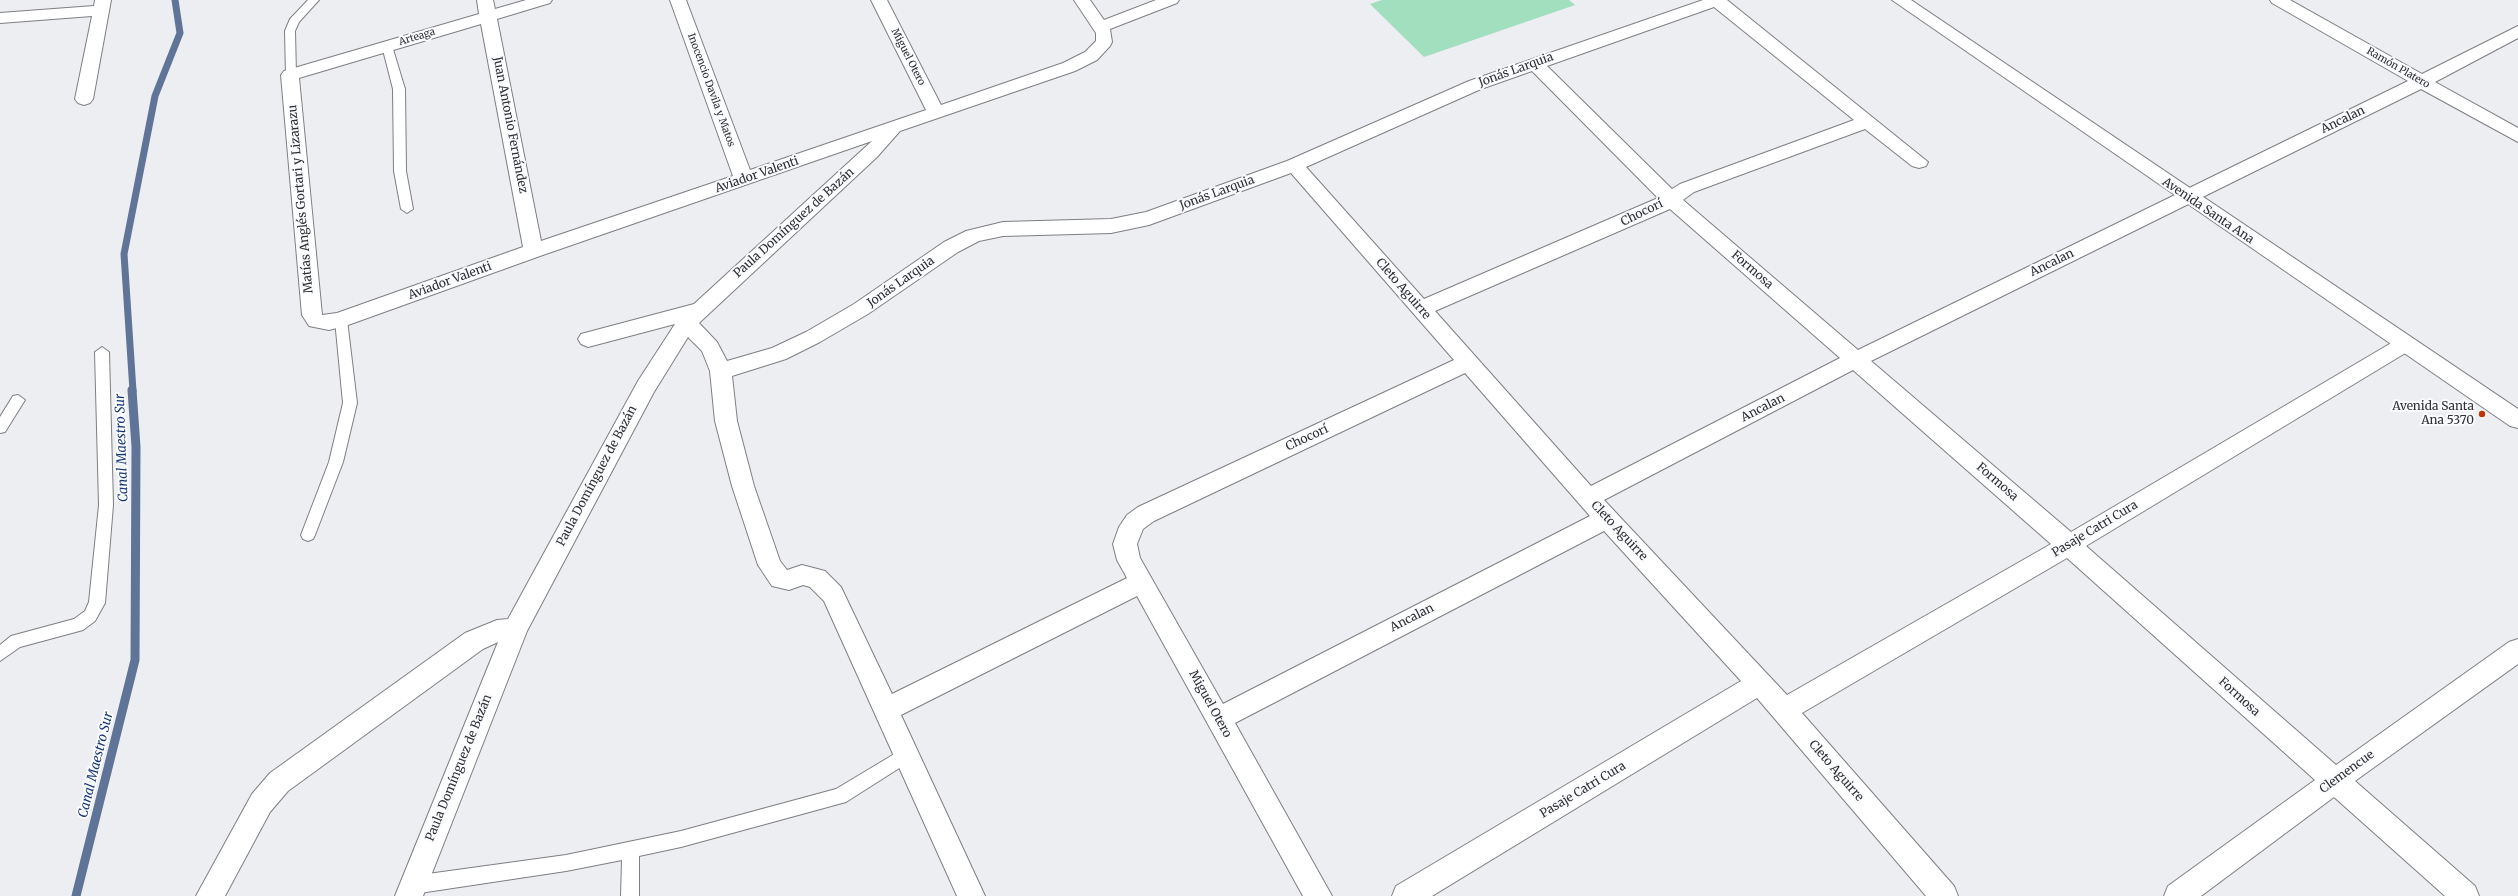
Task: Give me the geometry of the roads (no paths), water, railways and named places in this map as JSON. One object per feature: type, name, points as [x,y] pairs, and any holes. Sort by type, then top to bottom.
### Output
[{"type":"street","name":"Arteaga","points":[[290,75],[386,46],[487,8],[544,0]]},
{"type":"street","name":"Inocencio Davila y Matos","points":[[678,0],[744,180]]},
{"type":"street","name":"Miguel Otero","points":[[879,0],[937,114]]},
{"type":"street","points":[[1082,0],[1101,27],[1172,0]]},
{"type":"street","points":[[1717,0],[1866,122],[1919,162]]},
{"type":"street","name":"Jonás Larquia","points":[[721,371],[765,359],[813,337],[861,309],[951,247],[973,236],[1003,229],[1127,224],[1149,218],[1294,165],[1416,109],[1534,63],[1717,0]]},
{"type":"street","name":"Avenida Santa Ana","points":[[1900,0],[2186,196],[2518,420]]},
{"type":"street","name":"Ramón Platero","points":[[2278,0],[2518,136]]},
{"type":"street","points":[[0,35],[7,17],[101,5],[84,99]]},
{"type":"street","name":"Juan Antonio Fernández","points":[[487,8],[533,251]]},
{"type":"street","name":"Aviador Valenti","points":[[316,321],[329,323],[341,320],[533,251],[937,114],[1081,62],[1091,56],[1104,42],[1104,33],[1101,27]]},
{"type":"street","name":"Ancalan","points":[[1588,498],[1855,360],[2186,196],[2421,82],[2518,31]]},
{"type":"street","name":"Formosa","points":[[1534,63],[1670,199],[2069,545],[2465,896]]},
{"type":"street","name":"Matías Anglés Gortari y Lizarazu","points":[[290,75],[312,315],[316,321]]},
{"type":"street","name":"Chocorí","points":[[1420,309],[1659,207],[1687,188],[1866,122]]},
{"type":"street","name":"Paula Domínguez de Bazán","points":[[411,890],[516,628],[646,387],[693,316],[871,153],[894,128]]},
{"type":"street","name":"Cleto Aguirre","points":[[1294,165],[1588,498],[1760,683],[1944,896]]},
{"type":"street","points":[[588,339],[693,316],[721,371],[728,428],[743,486],[770,565],[780,579],[789,580],[802,575],[817,578],[833,594],[971,896]]},
{"type":"street","name":"Pasaje Catri Cura","points":[[1784,710],[2069,545],[2405,344]]},
{"type":"street","name":"Chocorí","points":[[1146,514],[1468,362]]},
{"type":"street","name":"Miguel Otero","points":[[1146,514],[1135,522],[1127,534],[1126,544],[1129,560],[1318,896]]},
{"type":"street","name":"Ancalan","points":[[1218,719],[1607,518]]},
{"type":"street","points":[[885,710],[1142,582]]},
{"type":"street","points":[[210,896],[261,802],[279,782],[474,640],[497,631],[516,628]]},
{"type":"street","name":"Clemencue","points":[[2178,896],[2334,781],[2518,650]]},
{"type":"street","name":"Pasaje Catri Cura","points":[[1406,896],[1760,683]]},
{"type":"lane","points":[[290,75],[290,31],[294,21],[314,0]]},
{"type":"lane","points":[[386,46],[399,89],[400,171],[408,209]]},
{"type":"lane","points":[[308,535],[336,462],[350,403],[341,320]]},
{"type":"lane","points":[[0,654],[16,641],[78,625],[90,616],[97,603],[106,506],[102,352]]},
{"type":"lane","points":[[0,428],[18,400]]},
{"type":"lane","points":[[411,890],[631,850],[681,839],[840,796],[906,755]]},
{"type":"lane","points":[[630,896],[631,850]]},
{"type":"waterway","name":"Canal Maestro Sur","points":[[133,391],[124,254],[155,96],[180,33],[175,0]]},
{"type":"waterway","name":"Canal Maestro Sur","points":[[76,896],[135,660],[136,447],[132,390]]},
{"type":"place","name":"Avenida Santa Ana 5370","points":[[2482,414]]}]
